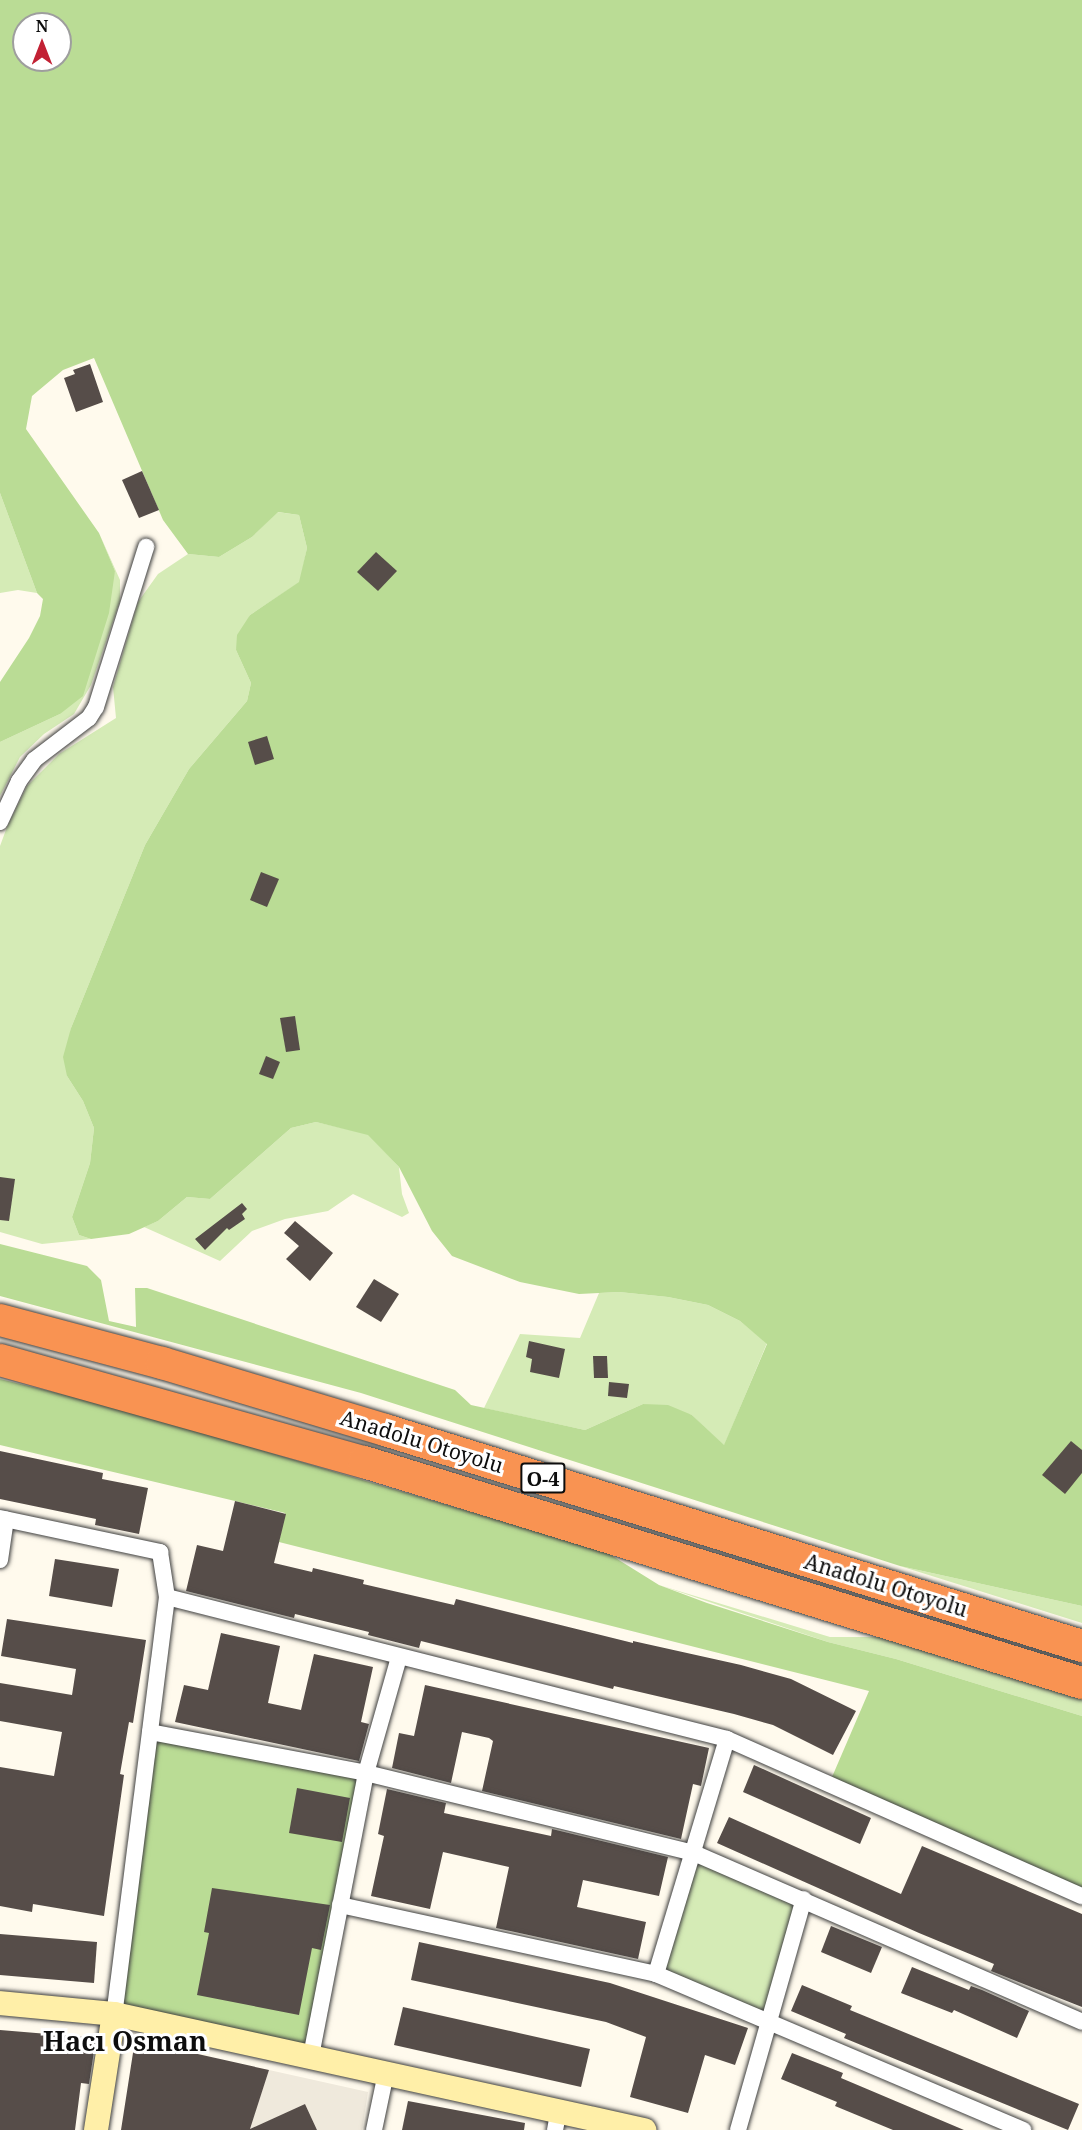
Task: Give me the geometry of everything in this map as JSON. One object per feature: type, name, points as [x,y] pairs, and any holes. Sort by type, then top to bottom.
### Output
[{"type":"highway","name":"Anadolu Otoyolu","points":[[0,1320],[162,1363],[386,1430],[1082,1646]]},
{"type":"highway","name":"Anadolu Otoyolu","points":[[0,1360],[364,1462],[1082,1683]]},
{"type":"main road","points":[[0,2003],[114,2014],[386,2073],[557,2120],[644,2130]]},
{"type":"main road","points":[[96,2130],[114,2014]]},
{"type":"street","points":[[0,822],[19,782],[34,760],[89,718],[96,707],[146,547]]},
{"type":"street","points":[[0,1560],[3,1518],[160,1552],[167,1597],[114,2014]]},
{"type":"street","points":[[167,1597],[727,1739],[1082,1896]]},
{"type":"street","points":[[311,2056],[366,1773],[399,1657]]},
{"type":"street","points":[[150,1732],[366,1773],[694,1853],[1082,2022]]},
{"type":"street","points":[[656,1974],[727,1739]]},
{"type":"street","points":[[738,2130],[804,1899]]},
{"type":"street","points":[[340,1905],[656,1974],[1023,2130]]},
{"type":"street","points":[[374,2130],[386,2073]]},
{"type":"green space","points":[[0,0],[1082,0],[1082,1606],[900,1566],[361,1393],[0,1296],[0,1244],[87,1266],[101,1280],[109,1321],[136,1327],[135,1288],[147,1288],[455,1390],[471,1405],[585,1430],[643,1404],[668,1405],[692,1415],[724,1445],[767,1344],[740,1321],[708,1305],[668,1297],[619,1292],[579,1294],[520,1282],[452,1256],[432,1231],[399,1167],[368,1135],[316,1122],[291,1128],[210,1199],[187,1197],[158,1221],[129,1234],[91,1239],[79,1235],[72,1217],[90,1163],[94,1128],[83,1101],[67,1076],[63,1057],[71,1028],[145,845],[189,769],[247,701],[251,683],[236,650],[237,635],[250,615],[299,582],[307,548],[299,515],[278,512],[252,537],[219,557],[188,554],[163,520],[94,358],[63,370],[32,396],[26,429],[99,533],[115,571],[109,613],[83,696],[60,714],[0,742],[0,682],[29,638],[40,616],[43,599],[37,593],[0,493]]},
{"type":"green space","points":[[0,493],[37,593],[18,590],[0,593]]},
{"type":"green space","points":[[277,512],[299,515],[307,548],[300,582],[250,615],[236,650],[251,683],[247,701],[189,769],[145,845],[71,1028],[67,1076],[83,1101],[94,1128],[90,1163],[72,1217],[79,1235],[91,1239],[42,1244],[0,1232],[0,846],[7,827],[27,786],[59,754],[116,718],[113,687],[138,602],[158,574],[188,554],[219,557],[252,537]]},
{"type":"green space","points":[[99,533],[120,580],[120,601],[91,685],[74,714],[44,734],[20,757],[0,796],[0,742],[60,714],[115,571]]},
{"type":"green space","points":[[316,1122],[368,1134],[399,1167],[402,1194],[409,1213],[402,1217],[353,1194],[328,1211],[285,1219],[252,1231],[220,1261],[144,1227],[158,1221],[187,1197],[210,1199],[291,1128]]},
{"type":"green space","points":[[619,1292],[668,1297],[708,1305],[740,1321],[767,1343],[724,1446],[692,1415],[643,1404],[585,1430],[484,1408],[520,1334],[580,1338],[599,1293]]},
{"type":"green space","points":[[0,1379],[119,1408],[606,1552],[659,1585],[707,1603],[828,1642],[896,1659],[1082,1716],[1082,1896],[829,1784],[869,1691],[279,1542],[285,1513],[0,1445]]},
{"type":"green space","points":[[900,1566],[1082,1606],[1082,1623]]},
{"type":"green space","points":[[659,1585],[830,1637],[887,1637],[940,1656],[1082,1698],[1082,1716],[896,1659],[828,1642]]},
{"type":"green space","points":[[150,1732],[366,1773],[311,2056],[114,2014]]},
{"type":"green space","points":[[694,1853],[804,1899],[768,2020],[656,1974]]},
{"type":"shaded area","points":[[269,2070],[368,2092],[362,2130],[317,2130],[305,2104],[249,2130]]},
{"type":"building","points":[[90,364],[103,402],[76,412],[64,378],[75,374],[73,370]]},
{"type":"building","points":[[142,471],[159,510],[139,518],[122,480]]},
{"type":"building","points":[[376,552],[397,571],[378,591],[357,572]]},
{"type":"building","points":[[267,736],[274,759],[255,765],[248,742]]},
{"type":"building","points":[[261,872],[279,879],[267,907],[250,900]]},
{"type":"building","points":[[295,1016],[300,1050],[286,1052],[280,1018]]},
{"type":"building","points":[[266,1056],[280,1062],[273,1079],[259,1074]]},
{"type":"building","points":[[0,1177],[15,1179],[9,1221],[0,1220]]},
{"type":"building","points":[[242,1203],[247,1209],[242,1214],[245,1219],[229,1230],[227,1228],[205,1250],[195,1239]]},
{"type":"building","points":[[295,1221],[333,1253],[310,1281],[286,1259],[299,1246],[284,1233]]},
{"type":"building","points":[[374,1279],[399,1294],[381,1322],[356,1307]]},
{"type":"building","points":[[529,1341],[565,1349],[559,1378],[530,1372],[532,1359],[526,1357]]},
{"type":"building","points":[[593,1356],[607,1356],[608,1378],[594,1378]]},
{"type":"building","points":[[609,1382],[629,1384],[627,1398],[608,1396]]},
{"type":"building","points":[[1071,1441],[1082,1450],[1082,1473],[1065,1494],[1042,1475]]},
{"type":"building","points":[[0,1451],[103,1473],[102,1479],[148,1488],[139,1534],[95,1525],[96,1519],[0,1499]]},
{"type":"building","points":[[235,1501],[286,1514],[274,1563],[312,1572],[313,1568],[364,1580],[363,1584],[454,1605],[456,1599],[633,1643],[633,1641],[741,1665],[791,1679],[856,1711],[833,1755],[773,1725],[734,1714],[614,1686],[613,1689],[421,1641],[419,1648],[368,1635],[369,1632],[295,1614],[294,1618],[186,1591],[197,1545],[223,1551]]},
{"type":"building","points":[[55,1559],[119,1569],[112,1607],[49,1596]]},
{"type":"building","points":[[7,1619],[146,1640],[133,1723],[129,1722],[120,1774],[124,1775],[104,1916],[33,1904],[32,1912],[0,1906],[0,1767],[54,1776],[62,1732],[0,1721],[0,1683],[72,1695],[76,1669],[1,1656]]},
{"type":"building","points":[[221,1633],[280,1646],[268,1703],[301,1710],[314,1654],[373,1667],[361,1722],[369,1724],[359,1761],[175,1722],[184,1685],[208,1690]]},
{"type":"building","points":[[425,1685],[709,1748],[701,1786],[693,1784],[681,1839],[482,1791],[493,1741],[489,1738],[462,1732],[451,1783],[392,1768],[399,1733],[414,1736]]},
{"type":"building","points":[[754,1765],[871,1818],[860,1844],[743,1792]]},
{"type":"building","points":[[297,1788],[350,1798],[342,1842],[289,1833]]},
{"type":"building","points":[[387,1789],[446,1803],[444,1813],[551,1836],[552,1829],[668,1857],[659,1896],[583,1880],[577,1907],[646,1922],[638,1959],[496,1928],[509,1867],[443,1852],[430,1909],[371,1896],[384,1836],[378,1834]]},
{"type":"building","points":[[729,1817],[901,1894],[922,1846],[1082,1914],[1082,2007],[991,1971],[994,1964],[717,1843]]},
{"type":"building","points":[[212,1888],[330,1905],[321,1950],[312,1948],[299,2015],[197,1995],[209,1933],[204,1932]]},
{"type":"building","points":[[831,1926],[882,1947],[871,1973],[821,1952]]},
{"type":"building","points":[[0,1934],[97,1942],[94,1983],[0,1975]]},
{"type":"building","points":[[419,1942],[610,1983],[748,2028],[735,2065],[705,2055],[688,2113],[630,2097],[646,2037],[606,2022],[411,1980]]},
{"type":"building","points":[[912,1967],[969,1990],[971,1986],[982,1990],[1029,2011],[1017,2038],[954,2010],[952,2013],[901,1993]]},
{"type":"building","points":[[802,1985],[852,2006],[850,2010],[1079,2104],[1068,2130],[844,2038],[846,2034],[791,2011]]},
{"type":"building","points":[[403,2007],[590,2049],[581,2087],[394,2045]]},
{"type":"building","points":[[0,2030],[96,2038],[89,2084],[81,2083],[75,2130],[0,2130]]},
{"type":"building","points":[[135,2040],[269,2070],[250,2129],[305,2104],[317,2130],[121,2130]]},
{"type":"building","points":[[792,2053],[843,2073],[841,2078],[964,2130],[893,2130],[835,2106],[837,2102],[781,2079]]},
{"type":"building","points":[[408,2101],[525,2123],[524,2130],[402,2130]]},
{"type":"district","name":"Hacı Osman","points":[[125,2041]]}]
